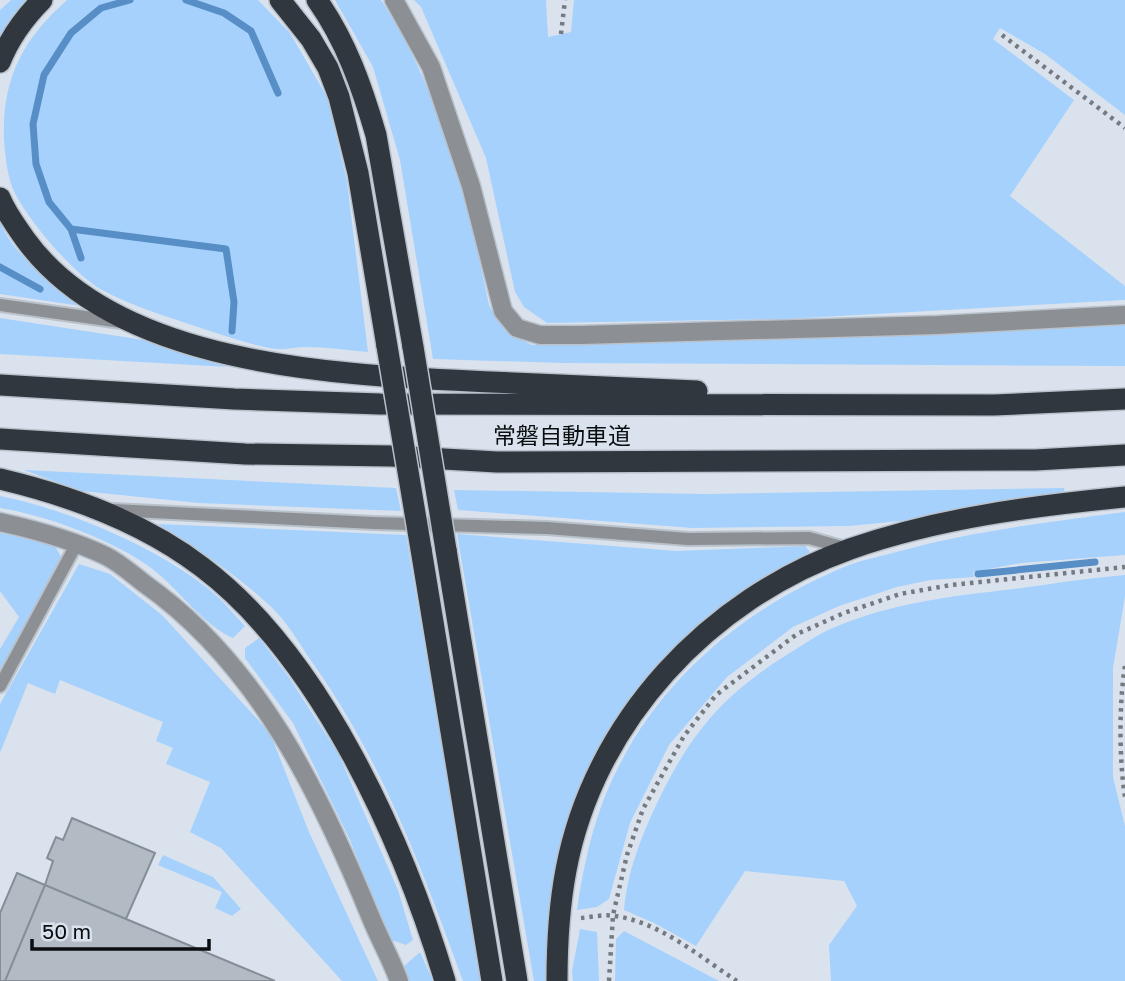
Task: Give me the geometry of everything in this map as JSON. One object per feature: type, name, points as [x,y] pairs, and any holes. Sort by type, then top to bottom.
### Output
[{"type":"highway","points":[[0,62],[10,38],[25,16],[42,0]]},
{"type":"highway","points":[[280,0],[311,39],[328,68],[339,97],[358,173],[492,981]]},
{"type":"highway","points":[[317,0],[335,27],[359,79],[380,156],[517,981]]},
{"type":"highway","points":[[0,198],[4,209],[36,254],[79,292],[138,324],[205,348],[237,356],[310,369],[378,376],[994,405]]},
{"type":"highway","name":"常磐自動車道","points":[[0,385],[234,399],[380,404],[994,405],[1125,399]]},
{"type":"highway","name":"常磐自動車道","points":[[0,439],[246,454],[391,456],[497,462],[1035,460],[1125,455]]},
{"type":"highway","points":[[0,479],[54,493],[100,510],[152,535],[203,567],[275,638],[318,698],[358,768],[413,888],[445,981]]},
{"type":"highway","points":[[557,981],[557,940],[566,870],[596,777],[625,724],[660,678],[721,619],[775,582],[849,549],[918,529],[989,514],[1050,504],[1125,497]]},
{"type":"street","points":[[394,0],[431,67],[471,186],[503,311],[517,328],[540,335],[594,335],[937,325],[1125,315]]},
{"type":"street","points":[[0,522],[39,531],[107,556],[164,597],[222,651],[264,705],[343,850],[376,930],[390,955],[398,981]]},
{"type":"lane","points":[[0,305],[138,324]]},
{"type":"lane","points":[[100,510],[547,528],[688,539],[809,538],[849,549]]},
{"type":"lane","points":[[0,686],[76,545]]},
{"type":"path","points":[[561,34],[565,0]]},
{"type":"path","points":[[1002,35],[1125,128]]},
{"type":"path","points":[[609,981],[613,915],[626,855],[643,809],[684,736],[716,695],[797,634],[844,613],[900,594],[951,585],[1125,567]]},
{"type":"path","points":[[1125,666],[1121,687],[1122,778],[1125,797]]},
{"type":"path","points":[[580,918],[613,915],[634,921],[669,936],[737,981]]},
{"type":"shaded area","points":[[11,0],[26,0],[13,15],[0,38],[0,10]]},
{"type":"shaded area","points":[[67,0],[258,0],[290,33],[327,97],[347,182],[368,352],[313,347],[270,348],[164,316],[102,290],[51,244],[27,214],[12,187],[6,157],[4,117],[11,79],[18,62],[38,30]]},
{"type":"shaded area","points":[[335,0],[381,0],[402,35],[436,109],[449,147],[489,305],[507,329],[532,345],[1125,323],[1125,366],[562,363],[433,359],[400,160],[373,67]]},
{"type":"shaded area","points":[[414,0],[546,0],[548,37],[571,32],[574,0],[1125,0],[1125,115],[1045,54],[1000,28],[993,39],[1074,100],[1010,196],[1125,286],[1125,300],[786,319],[547,323],[524,307],[515,292],[486,158],[421,7]]},
{"type":"shaded area","points":[[0,222],[6,235],[24,258],[81,306],[0,294]]},
{"type":"shaded area","points":[[0,318],[144,340],[228,367],[0,354]]},
{"type":"shaded area","points":[[24,470],[396,488],[401,511],[199,503],[81,491]]},
{"type":"shaded area","points":[[1064,488],[1065,495],[900,521],[850,526],[692,528],[458,510],[454,490],[707,494]]},
{"type":"shaded area","points":[[0,496],[54,510],[139,545],[190,575],[211,591],[245,626],[233,638],[212,625],[140,560],[102,540],[60,523],[0,508]]},
{"type":"shaded area","points":[[1125,512],[1125,555],[1021,563],[973,572],[974,577],[930,580],[897,587],[839,606],[793,627],[727,677],[669,745],[630,823],[609,899],[597,907],[577,910],[597,820],[610,785],[637,734],[686,672],[746,621],[813,581],[861,561],[984,533]]},
{"type":"shaded area","points":[[158,524],[406,535],[482,981],[463,981],[416,858],[381,779],[339,702],[292,632],[277,613],[249,588],[220,565]]},
{"type":"shaded area","points":[[0,533],[36,539],[55,546],[63,560],[0,670],[0,649],[19,617],[0,591]]},
{"type":"shaded area","points":[[457,534],[677,551],[805,546],[810,552],[736,599],[703,624],[644,682],[619,715],[597,752],[562,838],[548,930],[547,981],[534,981]]},
{"type":"shaded area","points":[[79,564],[110,574],[162,615],[270,733],[309,832],[378,981],[342,981],[221,848],[190,832],[210,782],[166,764],[173,748],[156,741],[163,722],[60,680],[55,694],[28,683],[0,753],[0,704]]},
{"type":"shaded area","points":[[1125,575],[1125,596],[1113,668],[1113,777],[1125,826],[1125,981],[831,981],[829,945],[857,906],[844,881],[745,871],[696,946],[624,910],[629,877],[639,846],[679,762],[720,707],[774,663],[828,630],[877,612],[968,595]]},
{"type":"shaded area","points":[[259,638],[288,676],[338,753],[398,890],[413,940],[406,945],[391,940],[350,840],[293,723],[245,658],[245,648]]},
{"type":"shaded area","points":[[163,855],[213,877],[241,909],[232,916],[215,908],[222,892],[158,865]]},
{"type":"shaded area","points":[[580,929],[597,932],[599,981],[573,981],[572,971]]},
{"type":"shaded area","points":[[624,931],[719,981],[615,981],[616,939]]},
{"type":"shaded area","points":[[420,952],[433,981],[408,981],[403,967]]},
{"type":"building","points":[[72,818],[155,853],[126,919],[45,885],[53,861],[47,858],[56,837],[63,840]]},
{"type":"building","points":[[17,873],[45,885],[5,981],[0,981],[0,913]]},
{"type":"building","points":[[45,885],[126,919],[275,981],[5,981]]},
{"type":"waterway","points":[[81,258],[71,229],[49,202],[36,164],[33,124],[44,75],[71,33],[101,8],[130,0]]},
{"type":"waterway","points":[[186,0],[224,13],[251,31],[278,93]]},
{"type":"waterway","points":[[71,229],[226,249],[234,302],[232,331]]},
{"type":"waterway","points":[[0,267],[40,289]]},
{"type":"waterway","points":[[978,574],[1095,562]]}]
